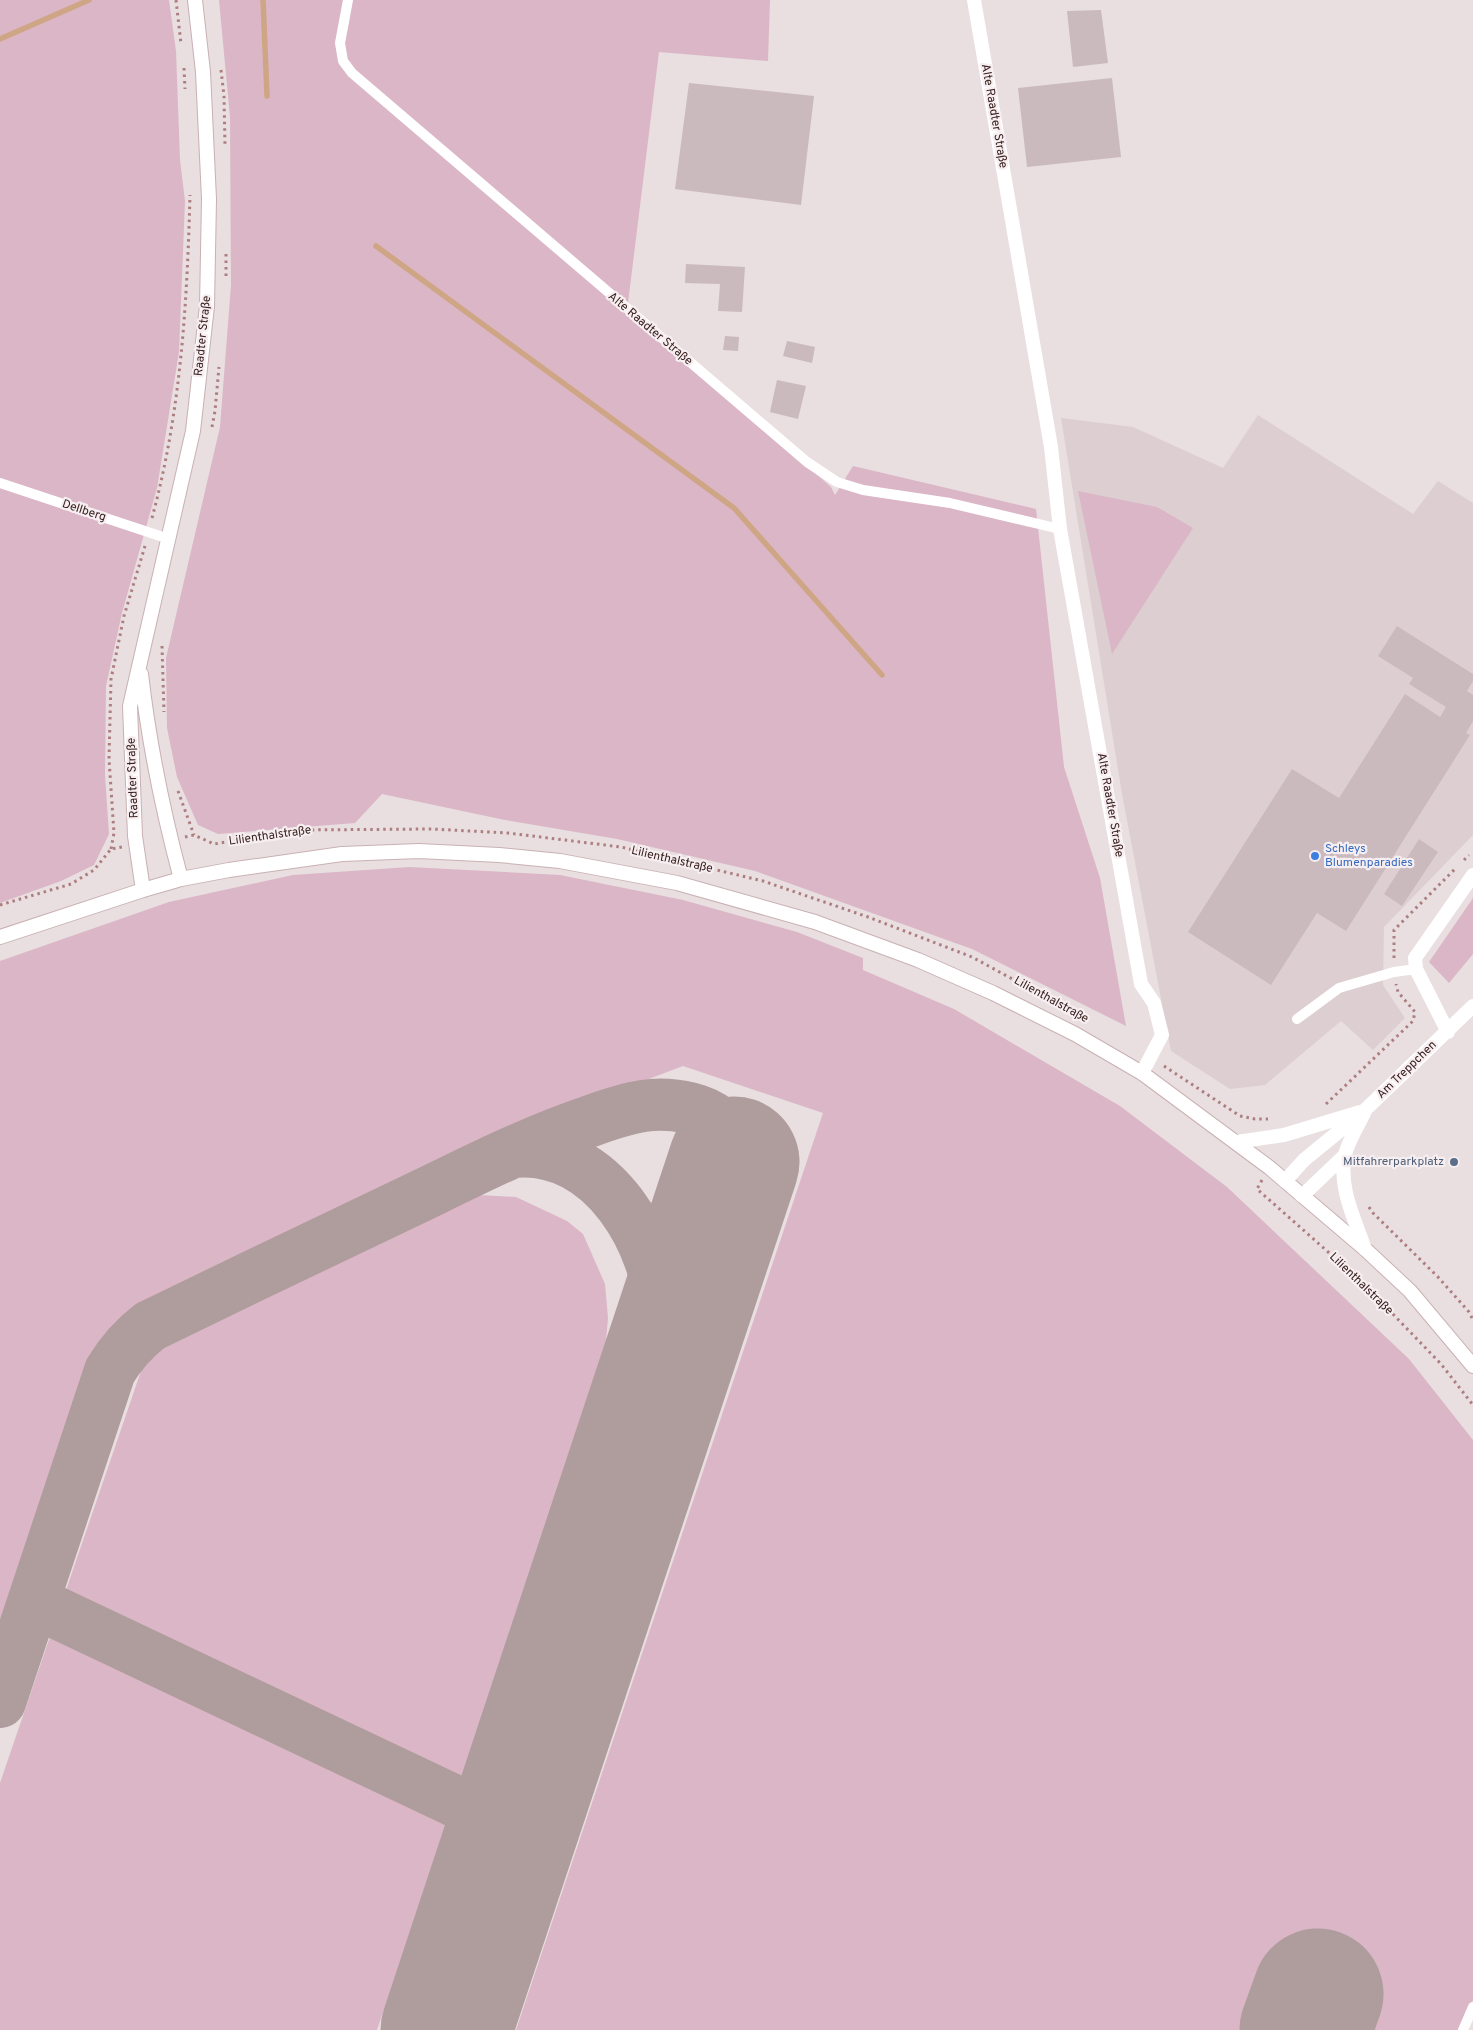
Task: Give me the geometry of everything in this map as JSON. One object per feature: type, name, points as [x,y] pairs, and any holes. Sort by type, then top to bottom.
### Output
[{"type":"main road","name":"Raadter Straße","points":[[143,890],[136,845],[130,706],[193,431],[208,306],[209,199],[203,72],[195,0]]},
{"type":"main road","name":"Alte Raadter Straße","points":[[974,0],[1050,447],[1060,529],[1141,984],[1154,1004],[1162,1036],[1142,1073]]},
{"type":"main road","name":"Raadter Straße","points":[[140,666],[146,721],[170,840],[181,879]]},
{"type":"main road","name":"Lilienthalstraße","points":[[0,937],[181,879],[229,870],[342,854],[418,851],[499,855],[560,861],[677,883],[814,922],[918,960],[993,993],[1075,1034],[1142,1073],[1270,1168],[1365,1249],[1410,1291],[1473,1366]]},
{"type":"main road","points":[[1416,969],[1415,958],[1473,875]]},
{"type":"main road","name":"Am Treppchen","points":[[1285,1181],[1304,1160],[1365,1110],[1448,1032],[1416,969]]},
{"type":"main road","points":[[1448,1032],[1473,1006]]},
{"type":"main road","name":"Am Treppchen","points":[[1237,1142],[1284,1135],[1365,1110]]},
{"type":"main road","name":"Am Treppchen","points":[[1365,1110],[1345,1155],[1344,1187],[1365,1249]]},
{"type":"main road","name":"Am Treppchen","points":[[1302,1196],[1345,1155]]},
{"type":"lane","name":"Alte Raadter Straße","points":[[348,0],[340,43],[342,61],[352,73],[807,462],[836,482],[863,490],[950,503],[1060,529]]},
{"type":"lane","name":"Dellberg","points":[[0,483],[169,540]]},
{"type":"lane","points":[[1297,1019],[1340,988],[1394,972],[1416,969]]},
{"type":"lane","points":[[1463,2030],[1473,2007]]},
{"type":"path","points":[[176,0],[181,45]]},
{"type":"path","points":[[184,63],[186,92]]},
{"type":"path","points":[[0,905],[71,884],[94,870],[111,849],[114,833],[108,759],[111,679],[124,616],[163,479],[178,395],[187,292],[190,190]]},
{"type":"path","name":"Lilienthalstraße","points":[[170,840],[194,835],[214,844],[301,830],[432,828],[508,833],[621,848],[763,881],[868,917],[972,957],[1085,1018]]},
{"type":"path","points":[[111,849],[136,845]]},
{"type":"path","points":[[1322,1108],[1413,1021],[1415,1012],[1398,992],[1394,972],[1394,930],[1469,855]]},
{"type":"path","points":[[1151,1057],[1240,1116],[1256,1119],[1278,1119],[1284,1135]]},
{"type":"path","name":"Lilienthalstraße","points":[[1270,1168],[1256,1189],[1362,1282],[1441,1364],[1473,1405]]},
{"type":"path","points":[[1367,1204],[1372,1212],[1438,1277],[1469,1312],[1473,1320]]},
{"type":"shaded area","points":[[0,0],[169,0],[176,51],[180,160],[185,201],[179,352],[157,488],[122,613],[106,686],[105,775],[109,834],[94,865],[61,881],[0,903]]},
{"type":"shaded area","points":[[219,0],[770,0],[768,61],[659,52],[628,303],[385,96],[831,487],[835,495],[853,466],[1036,509],[1064,767],[1100,878],[1126,1026],[972,949],[755,871],[617,839],[505,820],[382,794],[355,823],[218,834],[198,825],[177,777],[167,728],[166,658],[220,427],[231,285],[230,117]]},
{"type":"shaded area","points":[[1258,415],[1413,514],[1438,481],[1473,503],[1473,835],[1384,927],[1383,985],[1405,1018],[1373,1050],[1341,1021],[1265,1085],[1230,1089],[1171,1051],[1122,794],[1061,418],[1133,427],[1223,468]]},
{"type":"shaded area","points":[[1078,491],[1157,507],[1193,528],[1112,654]]},
{"type":"shaded area","points":[[409,867],[560,875],[683,900],[797,932],[863,958],[863,970],[954,1009],[1120,1106],[1227,1187],[1409,1359],[1473,1440],[1473,2000],[1461,2030],[516,2030],[823,1113],[683,1066],[449,1155],[137,1310],[98,1347],[0,1637],[0,961],[169,902],[293,875]]},
{"type":"shaded area","points":[[1473,898],[1473,954],[1449,983],[1429,962]]},
{"type":"shaded area","points":[[479,1195],[516,1197],[567,1221],[583,1234],[605,1284],[608,1318],[605,1353],[377,2030],[0,2030],[0,1783],[141,1371],[158,1351],[444,1206]]},
{"type":"building","points":[[1101,10],[1108,63],[1073,67],[1067,11]]},
{"type":"building","points":[[1112,78],[1121,157],[1027,167],[1018,88]]},
{"type":"building","points":[[689,83],[814,96],[801,205],[675,189]]},
{"type":"building","points":[[686,264],[745,267],[742,312],[718,311],[720,284],[685,283]]},
{"type":"building","points":[[725,336],[739,337],[738,351],[723,350]]},
{"type":"building","points":[[787,341],[815,347],[812,363],[783,356]]},
{"type":"building","points":[[777,380],[806,386],[798,419],[770,412]]},
{"type":"building","name":"Schleys Blumenparadies","points":[[1397,626],[1473,674],[1473,681],[1467,691],[1473,695],[1473,721],[1466,733],[1470,735],[1346,931],[1317,913],[1271,985],[1188,932],[1292,769],[1339,798],[1405,694],[1440,717],[1446,707],[1409,684],[1413,678],[1378,656]]},
{"type":"building","points":[[1419,839],[1438,852],[1402,906],[1384,894]]},
{"type":"waterway","points":[[0,39],[89,0]]},
{"type":"waterway","points":[[263,0],[267,96]]},
{"type":"waterway","points":[[376,246],[734,508],[882,675]]},
{"type":"taxiway","points":[[0,1702],[110,1371],[128,1347],[150,1326],[507,1155],[563,1131],[620,1111],[643,1106],[674,1105],[705,1113],[718,1121],[728,1132],[733,1145],[734,1162]]},
{"type":"taxiway","points":[[513,1152],[545,1154],[574,1164],[599,1182],[621,1205],[638,1232],[651,1263],[659,1294],[662,1324],[658,1369],[641,1443]]},
{"type":"taxiway","points":[[34,1602],[514,1829]]},
{"type":"runway","points":[[446,2030],[734,1162]]},
{"type":"runway","points":[[1305,2030],[1318,1994]]},
{"type":"place","name":"Schleys Blumenparadies","points":[[1315,856]]},
{"type":"place","name":"Mitfahrerparkplatz","points":[[1454,1162]]}]
